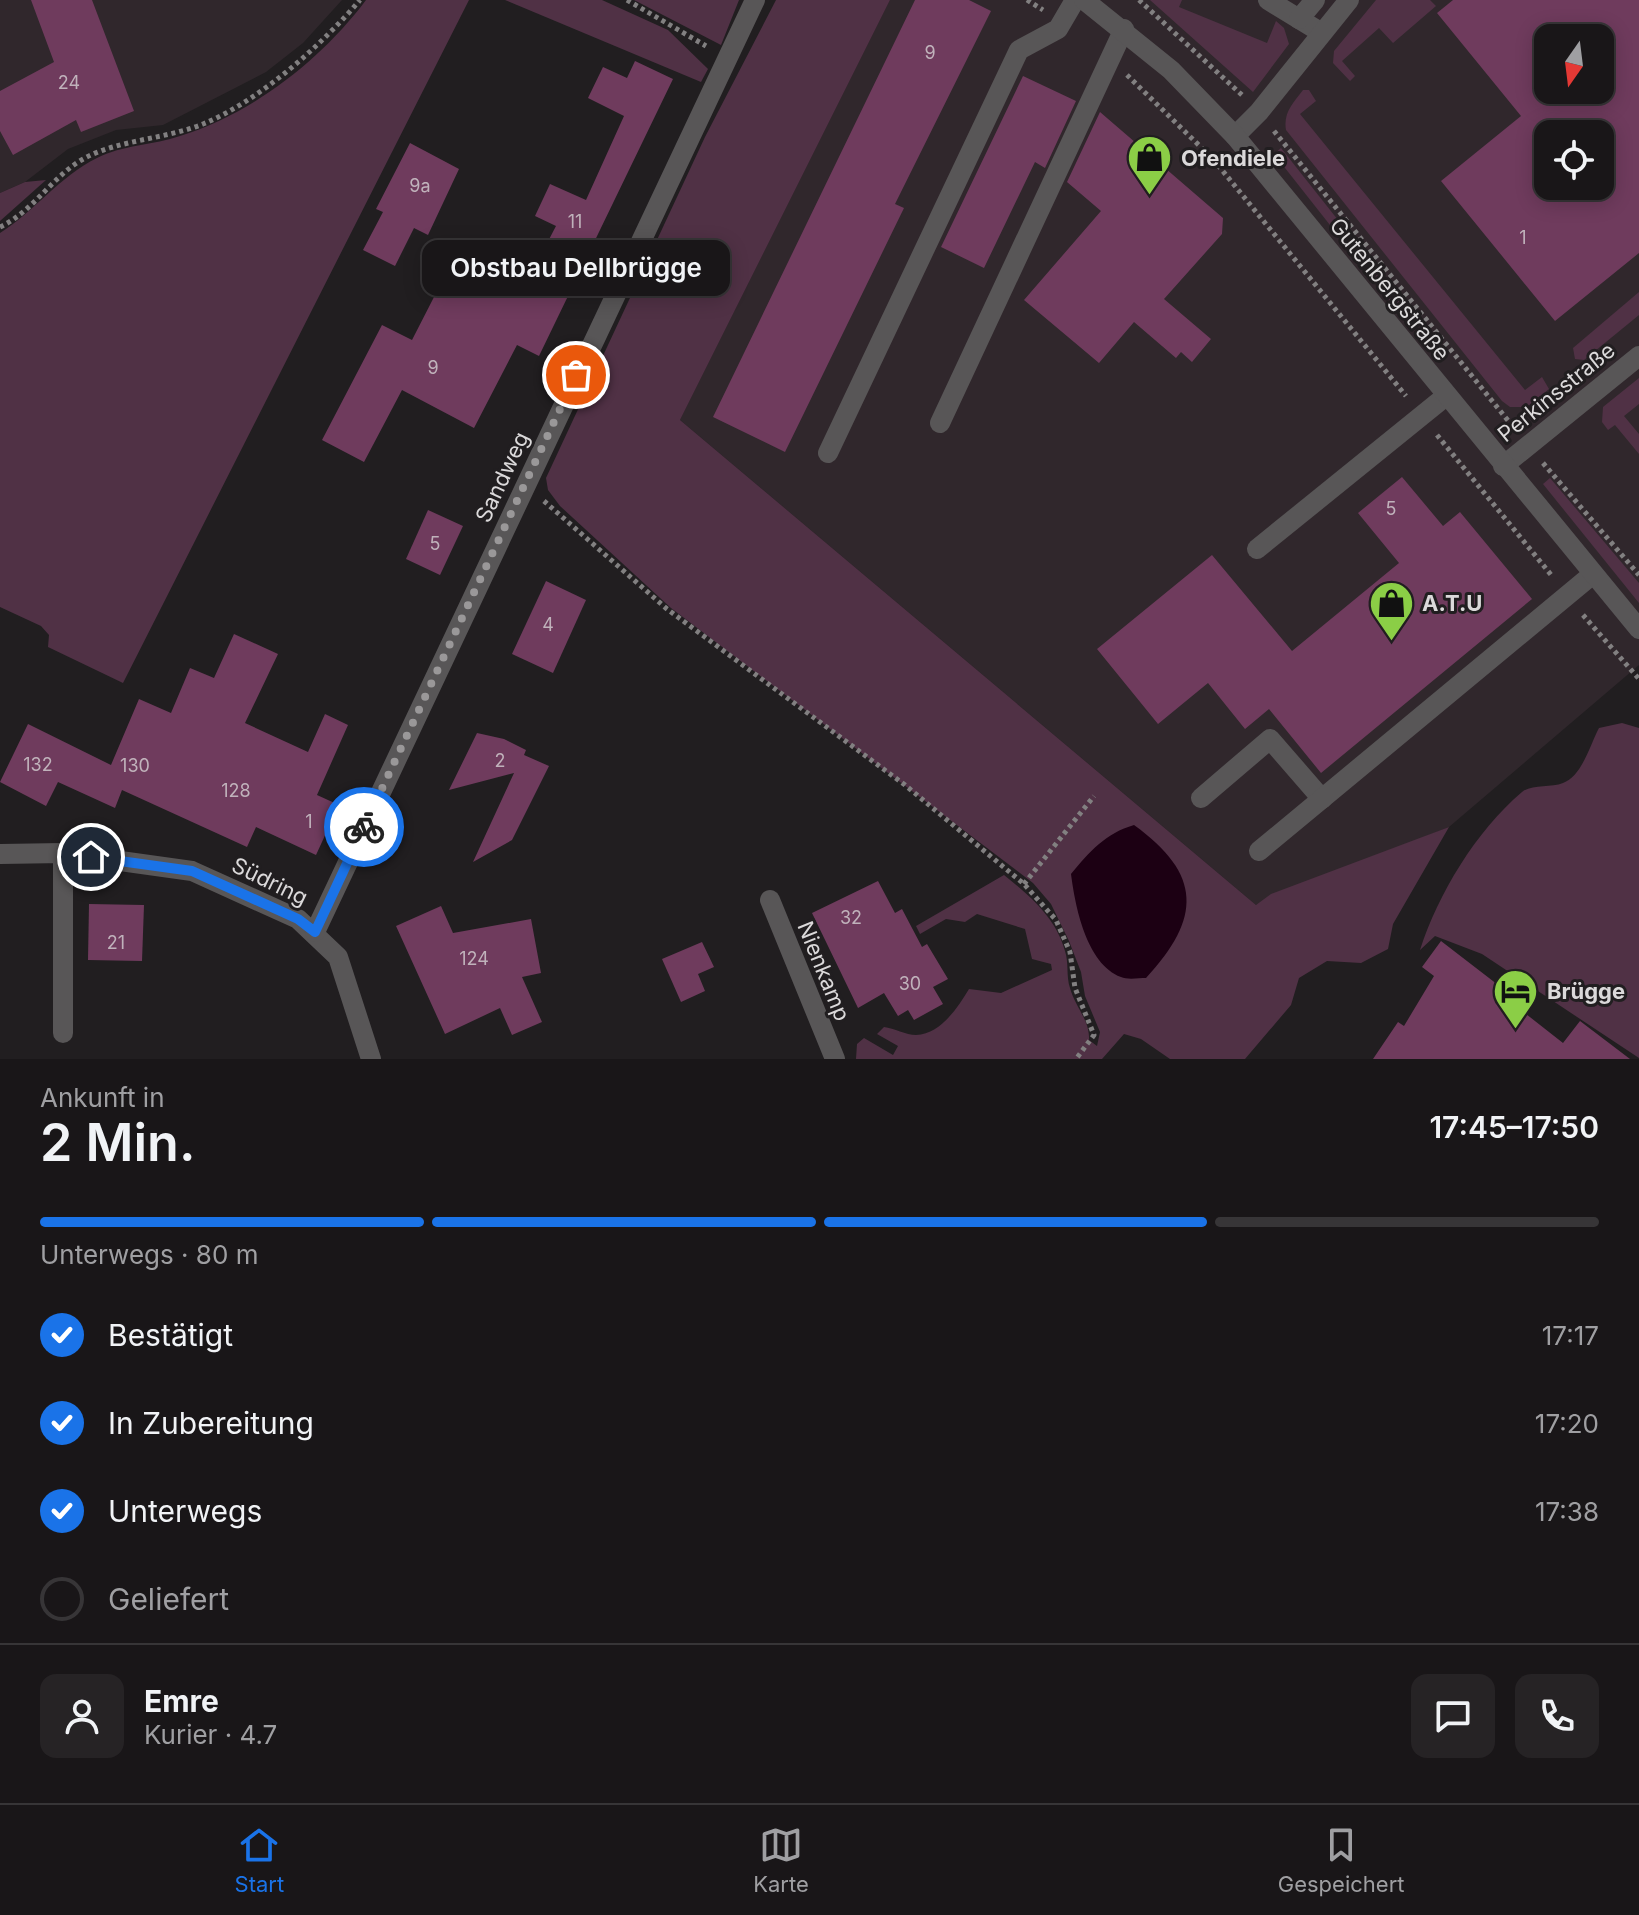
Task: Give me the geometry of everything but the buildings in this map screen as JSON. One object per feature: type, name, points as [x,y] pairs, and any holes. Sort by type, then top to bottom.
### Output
[{"type":"street","name":"Sandweg","points":[[315,932],[755,0]]},
{"type":"street","points":[[828,453],[1019,50],[1058,29],[1075,0]]},
{"type":"street","name":"Gutenbergstraße","points":[[1084,0],[1124,29],[1235,136],[1639,629]]},
{"type":"street","points":[[1268,0],[1322,33]]},
{"type":"street","points":[[1299,19],[1315,0]]},
{"type":"street","points":[[1235,136],[1259,112],[1349,0]]},
{"type":"street","points":[[940,423],[1124,29]]},
{"type":"street","name":"Perkinsstraße","points":[[1503,466],[1639,356]]},
{"type":"street","points":[[1257,549],[1446,396]]},
{"type":"street","points":[[1259,851],[1593,574]]},
{"type":"street","points":[[1201,798],[1270,739],[1322,799]]},
{"type":"street","points":[[63,853],[63,1033]]},
{"type":"street","name":"Südring","points":[[0,854],[63,853],[192,871],[298,919],[338,957],[371,1059]]},
{"type":"street","name":"Nienkamp","points":[[770,900],[835,1059]]},
{"type":"path","points":[[0,227],[92,154],[204,124],[236,106],[315,48],[360,0]]},
{"type":"path","points":[[627,0],[726,57]]},
{"type":"path","points":[[1027,0],[1062,22]]},
{"type":"path","points":[[1139,0],[1189,43],[1259,112],[1528,445],[1639,575]]},
{"type":"path","points":[[1110,60],[1161,105],[1213,159],[1567,595],[1639,679]]},
{"type":"path","points":[[525,484],[667,609],[905,785],[1024,884],[1056,920],[1070,952],[1075,988],[1094,1035],[1076,1059]]},
{"type":"path","points":[[1024,884],[1094,796]]},
{"type":"shaded area","points":[[0,0],[342,0],[303,43],[266,72],[163,125],[116,130],[68,149],[25,182],[0,193]]},
{"type":"shaded area","points":[[366,0],[469,0],[123,683],[48,647],[49,635],[41,626],[0,607],[0,233],[71,174],[97,158],[117,150],[180,136],[233,114],[259,99],[328,44]]},
{"type":"shaded area","points":[[505,0],[602,0],[668,30],[708,69],[701,82]]},
{"type":"shaded area","points":[[634,0],[739,0],[721,45]]},
{"type":"shaded area","points":[[776,0],[890,0],[680,420],[1256,905],[1271,894],[1449,827],[1393,924],[1388,949],[1361,963],[1327,961],[1299,978],[1291,1005],[1245,1059],[1170,1059],[1141,1039],[1124,1034],[1102,1059],[856,1059],[857,1044],[864,1038],[893,1055],[898,1046],[877,1034],[884,1027],[912,1035],[925,1033],[948,1018],[969,989],[1001,993],[1052,970],[1051,964],[1032,959],[1025,929],[977,914],[965,922],[946,919],[920,934],[916,926],[1004,875],[1049,918],[1061,939],[1072,995],[1087,1026],[1089,1040],[1097,1046],[1100,1032],[1085,996],[1081,972],[1069,941],[1051,904],[1033,883],[671,608],[560,506],[548,490],[546,478],[705,137]]},
{"type":"shaded area","points":[[890,0],[1639,0],[1639,665],[1449,827],[1256,905],[680,420]]},
{"type":"shaded area","points":[[1150,0],[1182,0],[1179,7],[1267,43],[1276,21],[1284,28],[1289,44],[1253,92]]},
{"type":"shaded area","points":[[1376,0],[1430,0],[1436,6],[1393,43],[1379,28],[1342,61],[1355,76],[1350,81],[1333,63],[1334,51]]},
{"type":"shaded area","points":[[1303,90],[1309,90],[1316,101],[1300,114],[1525,390],[1542,377],[1549,389],[1527,407],[1510,407],[1502,401],[1286,130],[1287,113]]},
{"type":"shaded area","points":[[1281,148],[1444,354],[1430,352],[1274,154]]},
{"type":"shaded area","points":[[46,180],[0,221],[0,193],[25,182]]},
{"type":"shaded area","points":[[1639,292],[1639,315],[1584,360],[1575,359],[1573,348]]},
{"type":"shaded area","points":[[1639,378],[1639,404],[1624,416],[1639,434],[1639,454],[1615,425],[1608,430],[1602,422],[1603,407]]},
{"type":"shaded area","points":[[1550,478],[1639,583],[1639,603],[1543,484]]},
{"type":"shaded area","points":[[1622,723],[1639,728],[1639,1058],[1482,954],[1435,936],[1420,950],[1448,886],[1489,825],[1522,792],[1570,779],[1585,759],[1599,728]]},
{"type":"shaded area","points":[[1134,825],[1172,861],[1182,879],[1186,897],[1185,916],[1164,956],[1146,978],[1130,979],[1109,970],[1091,947],[1079,917],[1071,874],[1099,844]]},
{"type":"way so far","points":[[364,827],[576,375]]},
{"type":"place","name":"Ofendiele","points":[[1150,197]]},
{"type":"place","name":"Obstbau Dellbrügge","points":[[576,375]]},
{"type":"place","name":"A.T.U","points":[[1391,642]]},
{"type":"place","name":"Brügge","points":[[1516,1030]]},
{"type":"route","points":[[91,857],[192,871],[298,919],[315,932],[364,827]]}]
